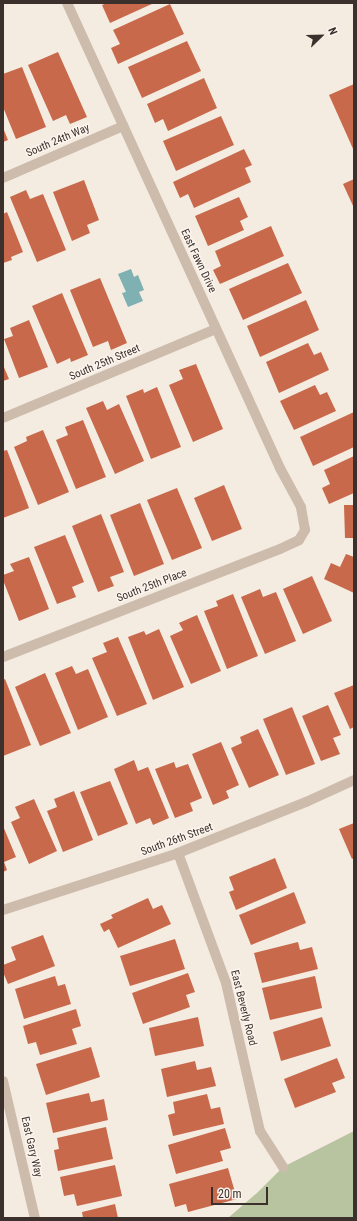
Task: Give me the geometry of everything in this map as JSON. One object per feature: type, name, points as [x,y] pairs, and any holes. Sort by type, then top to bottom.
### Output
[{"type":"street","name":"East Fawn Drive","points":[[67,3],[280,468],[301,507],[305,530]]},
{"type":"street","name":"South 24th Way","points":[[3,178],[123,126]]},
{"type":"street","name":"South 25th Street","points":[[3,418],[216,329]]},
{"type":"street","name":"South 25th Place","points":[[3,657],[280,549],[299,540],[305,530]]},
{"type":"street","name":"South 26th Street","points":[[3,910],[178,853],[306,802],[354,780]]},
{"type":"street","name":"East Beverly Road","points":[[178,853],[226,982],[260,1130],[283,1167]]},
{"type":"street","name":"East Gary Way","points":[[3,1081],[35,1218]]},
{"type":"green space","points":[[354,1131],[354,1218],[228,1218],[257,1193],[283,1167]]},
{"type":"water","points":[[131,269],[134,277],[138,275],[144,290],[139,292],[143,301],[128,307],[122,293],[126,292],[118,274]]},
{"type":"building","points":[[107,3],[154,3],[110,23],[102,5]]},
{"type":"building","points":[[170,4],[184,34],[118,64],[111,48],[120,44],[113,30]]},
{"type":"building","points":[[187,41],[201,71],[142,98],[128,67]]},
{"type":"building","points":[[58,52],[87,117],[70,124],[66,115],[53,121],[28,65]]},
{"type":"building","points":[[22,67],[46,127],[16,139],[3,107],[3,74]]},
{"type":"building","points":[[204,78],[217,108],[168,131],[163,119],[155,123],[147,104]]},
{"type":"building","points":[[354,84],[354,151],[329,95]]},
{"type":"building","points":[[221,116],[234,145],[176,171],[163,141]]},
{"type":"building","points":[[3,128],[8,140],[3,142]]},
{"type":"building","points":[[244,149],[252,165],[245,168],[251,182],[194,208],[188,194],[180,198],[173,182]]},
{"type":"building","points":[[354,179],[354,208],[343,184]]},
{"type":"building","points":[[84,180],[99,220],[87,225],[90,233],[72,241],[53,192]]},
{"type":"building","points":[[26,190],[30,199],[43,194],[66,250],[37,262],[10,197]]},
{"type":"building","points":[[239,197],[248,217],[240,221],[244,230],[208,246],[195,216]]},
{"type":"building","points":[[7,212],[23,252],[11,257],[12,260],[3,263],[3,214]]},
{"type":"building","points":[[271,226],[284,256],[220,284],[213,270],[221,266],[215,251]]},
{"type":"building","points":[[288,263],[302,293],[243,320],[229,289]]},
{"type":"building","points":[[100,278],[127,343],[111,350],[108,341],[93,347],[70,290]]},
{"type":"building","points":[[62,293],[88,355],[71,362],[70,358],[57,364],[32,306]]},
{"type":"building","points":[[306,300],[319,330],[260,357],[247,326]]},
{"type":"building","points":[[29,320],[48,367],[19,378],[4,339],[13,336],[10,328]]},
{"type":"building","points":[[308,343],[314,355],[321,352],[329,370],[279,393],[266,362]]},
{"type":"building","points":[[196,364],[223,429],[193,442],[169,385],[183,379],[179,370]]},
{"type":"building","points":[[3,365],[9,379],[3,381]]},
{"type":"building","points":[[315,385],[320,395],[327,392],[336,411],[294,430],[280,401]]},
{"type":"building","points":[[157,387],[181,447],[151,459],[126,396],[143,389],[144,393]]},
{"type":"building","points":[[103,401],[107,410],[119,404],[144,461],[115,474],[86,408]]},
{"type":"building","points":[[354,412],[354,447],[313,466],[300,437]]},
{"type":"building","points":[[83,420],[106,477],[76,489],[56,440],[68,435],[65,427]]},
{"type":"building","points":[[43,430],[69,492],[38,505],[14,447],[27,441],[26,437]]},
{"type":"building","points":[[7,450],[29,508],[3,518],[3,451]]},
{"type":"building","points":[[354,456],[354,493],[329,504],[322,488],[330,484],[324,470]]},
{"type":"building","points":[[224,485],[242,529],[212,541],[194,498]]},
{"type":"building","points":[[177,488],[202,548],[172,560],[147,500]]},
{"type":"building","points":[[140,503],[164,564],[134,576],[110,515]]},
{"type":"building","points":[[344,505],[354,505],[354,538],[345,538]]},
{"type":"building","points":[[101,514],[124,572],[110,577],[114,586],[98,592],[72,526]]},
{"type":"building","points":[[65,535],[84,582],[72,587],[76,597],[57,604],[34,547]]},
{"type":"building","points":[[346,554],[354,557],[354,593],[324,579],[331,563],[340,567]]},
{"type":"building","points":[[29,557],[49,609],[19,621],[3,580],[3,575],[14,571],[10,564]]},
{"type":"building","points":[[312,576],[332,621],[303,634],[283,589]]},
{"type":"building","points":[[260,589],[263,597],[276,592],[296,641],[265,654],[241,597]]},
{"type":"building","points":[[233,594],[258,656],[227,669],[204,611],[218,606],[216,601]]},
{"type":"building","points":[[197,615],[221,671],[191,684],[170,636],[183,630],[179,623]]},
{"type":"building","points":[[159,629],[184,687],[153,700],[128,637],[144,631],[146,635]]},
{"type":"building","points":[[118,637],[147,704],[117,716],[92,658],[107,652],[103,643]]},
{"type":"building","points":[[72,666],[76,674],[88,669],[108,717],[78,730],[55,673]]},
{"type":"building","points":[[45,673],[71,733],[40,746],[15,687]]},
{"type":"building","points":[[5,679],[31,745],[3,756],[3,680]]},
{"type":"building","points":[[354,685],[354,727],[350,729],[334,693]]},
{"type":"building","points":[[328,705],[341,735],[333,738],[340,754],[321,761],[302,716]]},
{"type":"building","points":[[292,707],[315,764],[286,775],[263,719]]},
{"type":"building","points":[[258,729],[279,775],[249,788],[231,748],[242,743],[240,737]]},
{"type":"building","points":[[221,742],[239,785],[226,791],[229,798],[213,805],[192,754]]},
{"type":"building","points":[[134,760],[138,771],[148,767],[169,818],[153,825],[150,818],[136,824],[114,769]]},
{"type":"building","points":[[174,762],[176,768],[188,764],[202,798],[190,803],[193,811],[175,818],[155,769]]},
{"type":"building","points":[[110,781],[128,824],[98,836],[80,792]]},
{"type":"building","points":[[74,791],[93,840],[63,852],[47,811],[57,807],[54,799]]},
{"type":"building","points":[[34,799],[57,851],[29,864],[11,822],[20,818],[15,807]]},
{"type":"building","points":[[354,823],[354,858],[352,859],[339,829]]},
{"type":"building","points":[[3,826],[16,857],[4,862],[7,870],[3,872]]},
{"type":"building","points":[[275,858],[287,888],[236,910],[229,892],[234,890],[229,877]]},
{"type":"building","points":[[294,892],[306,923],[251,945],[239,915]]},
{"type":"building","points":[[148,898],[153,909],[162,905],[171,924],[118,948],[109,929],[104,932],[100,924],[113,918],[111,915]]},
{"type":"building","points":[[43,935],[55,966],[8,984],[3,972],[3,965],[16,960],[11,947]]},
{"type":"building","points":[[175,939],[185,969],[130,986],[120,956]]},
{"type":"building","points":[[298,942],[300,950],[312,947],[318,969],[262,983],[254,953]]},
{"type":"building","points":[[188,973],[195,992],[186,995],[190,1007],[143,1024],[132,993]]},
{"type":"building","points":[[55,976],[58,986],[65,984],[71,1004],[24,1019],[15,989]]},
{"type":"building","points":[[315,976],[322,1008],[270,1020],[262,988]]},
{"type":"building","points":[[76,1009],[81,1026],[72,1029],[77,1044],[40,1055],[36,1042],[28,1044],[23,1026]]},
{"type":"building","points":[[198,1017],[204,1046],[155,1056],[149,1028]]},
{"type":"building","points":[[322,1017],[331,1046],[281,1061],[273,1032]]},
{"type":"building","points":[[91,1047],[100,1077],[46,1095],[36,1064]]},
{"type":"building","points":[[337,1058],[345,1078],[332,1083],[336,1092],[295,1108],[284,1079]]},
{"type":"building","points":[[195,1061],[197,1070],[211,1067],[216,1086],[167,1097],[161,1069]]},
{"type":"building","points":[[89,1093],[91,1102],[104,1099],[108,1120],[53,1133],[46,1103]]},
{"type":"building","points":[[207,1094],[211,1109],[220,1107],[224,1124],[173,1136],[168,1115],[175,1113],[173,1102]]},
{"type":"building","points":[[106,1127],[113,1159],[58,1171],[54,1150],[59,1149],[57,1138]]},
{"type":"building","points":[[225,1128],[231,1148],[220,1151],[223,1161],[176,1174],[168,1145]]},
{"type":"building","points":[[115,1165],[122,1196],[77,1206],[74,1194],[64,1196],[60,1177]]},
{"type":"building","points":[[228,1168],[237,1199],[188,1212],[186,1204],[175,1207],[169,1184]]},
{"type":"building","points":[[115,1204],[118,1218],[83,1218],[82,1212]]}]
